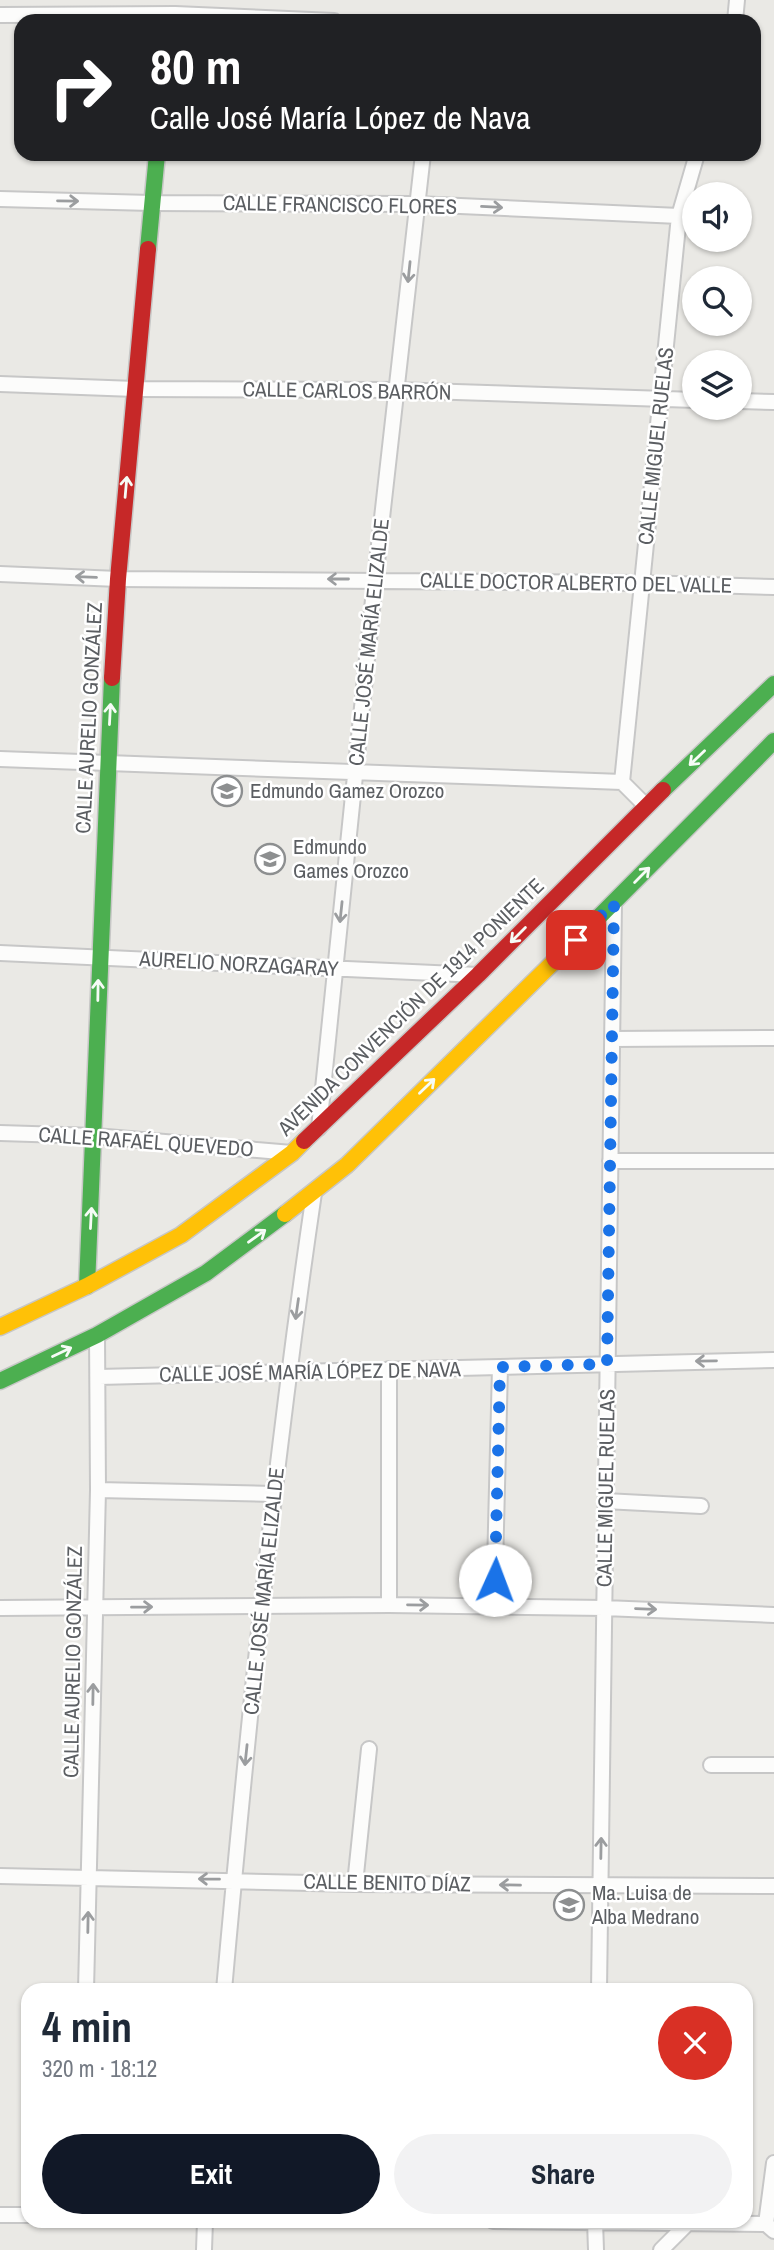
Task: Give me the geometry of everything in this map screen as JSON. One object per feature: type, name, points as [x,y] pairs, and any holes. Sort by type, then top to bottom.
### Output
[{"type":"main road","name":"CALLE AURELIO GONZÁLEZ","points":[[87,1286],[95,1136],[107,763],[118,579],[156,161]]},
{"type":"main road","name":"AVENIDA CONVENCIÓN DE 1914 PONIENTE","points":[[0,1327],[87,1286],[181,1235],[292,1153],[478,975],[646,806],[774,684]]},
{"type":"main road","points":[[0,1381],[97,1335],[206,1273],[314,1194],[347,1165],[614,903],[774,741]]},
{"type":"street","name":"CALLE JOSÉ MARÍA ELIZALDE","points":[[318,1130],[422,161]]},
{"type":"street","name":"CALLE MIGUEL RUELAS","points":[[622,782],[679,216],[695,161]]},
{"type":"street","name":"CALLE FRANCISCO FLORES","points":[[0,199],[151,203],[416,204],[679,216]]},
{"type":"street","name":"CALLE CARLOS BARRÓN","points":[[0,384],[135,389],[396,390],[682,400]]},
{"type":"street","points":[[752,401],[774,402]]},
{"type":"street","name":"CALLE DOCTOR ALBERTO DEL VALLE","points":[[0,574],[118,579],[643,583],[774,587]]},
{"type":"street","points":[[0,759],[622,782],[646,806]]},
{"type":"street","name":"CALLE MIGUEL RUELAS","points":[[599,1983],[614,903]]},
{"type":"street","name":"AURELIO NORZAGARAY","points":[[0,953],[478,975]]},
{"type":"street","points":[[612,1039],[774,1038]]},
{"type":"street","name":"CALLE RAFAÉL QUEVEDO","points":[[0,1133],[95,1136],[292,1153]]},
{"type":"street","points":[[610,1161],[774,1161]]},
{"type":"street","name":"CALLE JOSÉ MARÍA ELIZALDE","points":[[225,1983],[273,1494],[314,1194]]},
{"type":"street","name":"CALLE AURELIO GONZÁLEZ","points":[[86,1983],[98,1490],[97,1335]]},
{"type":"street","name":"CALLE JOSÉ MARÍA LÓPEZ DE NAVA","points":[[99,1377],[774,1360]]},
{"type":"street","points":[[494,1607],[500,1367]]},
{"type":"street","points":[[389,1369],[389,1605]]},
{"type":"street","points":[[98,1490],[273,1494]]},
{"type":"street","points":[[606,1501],[701,1506]]},
{"type":"street","points":[[0,1608],[389,1605],[604,1608],[774,1615]]},
{"type":"street","points":[[355,1884],[369,1749]]},
{"type":"street","points":[[711,1765],[774,1765]]},
{"type":"street","name":"CALLE BENITO DÍAZ","points":[[0,1876],[355,1884],[774,1886]]},
{"type":"street","points":[[770,2227],[774,2163]]},
{"type":"street","points":[[0,2215],[21,2215]]},
{"type":"street","points":[[204,2250],[205,2228]]},
{"type":"street","points":[[595,2228],[596,2250]]},
{"type":"street","points":[[661,2250],[683,2228]]},
{"type":"traffic: fast","points":[[148,249],[156,161]]},
{"type":"traffic: fast","points":[[87,1286],[112,678]]},
{"type":"traffic: fast","points":[[663,790],[774,684]]},
{"type":"traffic: fast","points":[[581,935],[774,741]]},
{"type":"traffic: fast","points":[[0,1381],[97,1335],[206,1273],[285,1214]]},
{"type":"traffic: slow","points":[[285,1214],[347,1165],[581,935]]},
{"type":"traffic: slow","points":[[0,1327],[87,1286],[181,1235],[292,1153],[304,1141]]},
{"type":"traffic: jam","points":[[112,678],[118,579],[148,249]]},
{"type":"traffic: jam","points":[[304,1141],[478,975],[663,790]]},
{"type":"place","name":"Edmundo Gamez Orozco","points":[[227,791]]},
{"type":"place","name":"Edmundo Games Orozco","points":[[270,859]]},
{"type":"place","name":"Ma. Luisa de Alba Medrano","points":[[569,1905]]},
{"type":"route","points":[[495,1580],[500,1367],[607,1364],[614,903],[576,940]]}]
